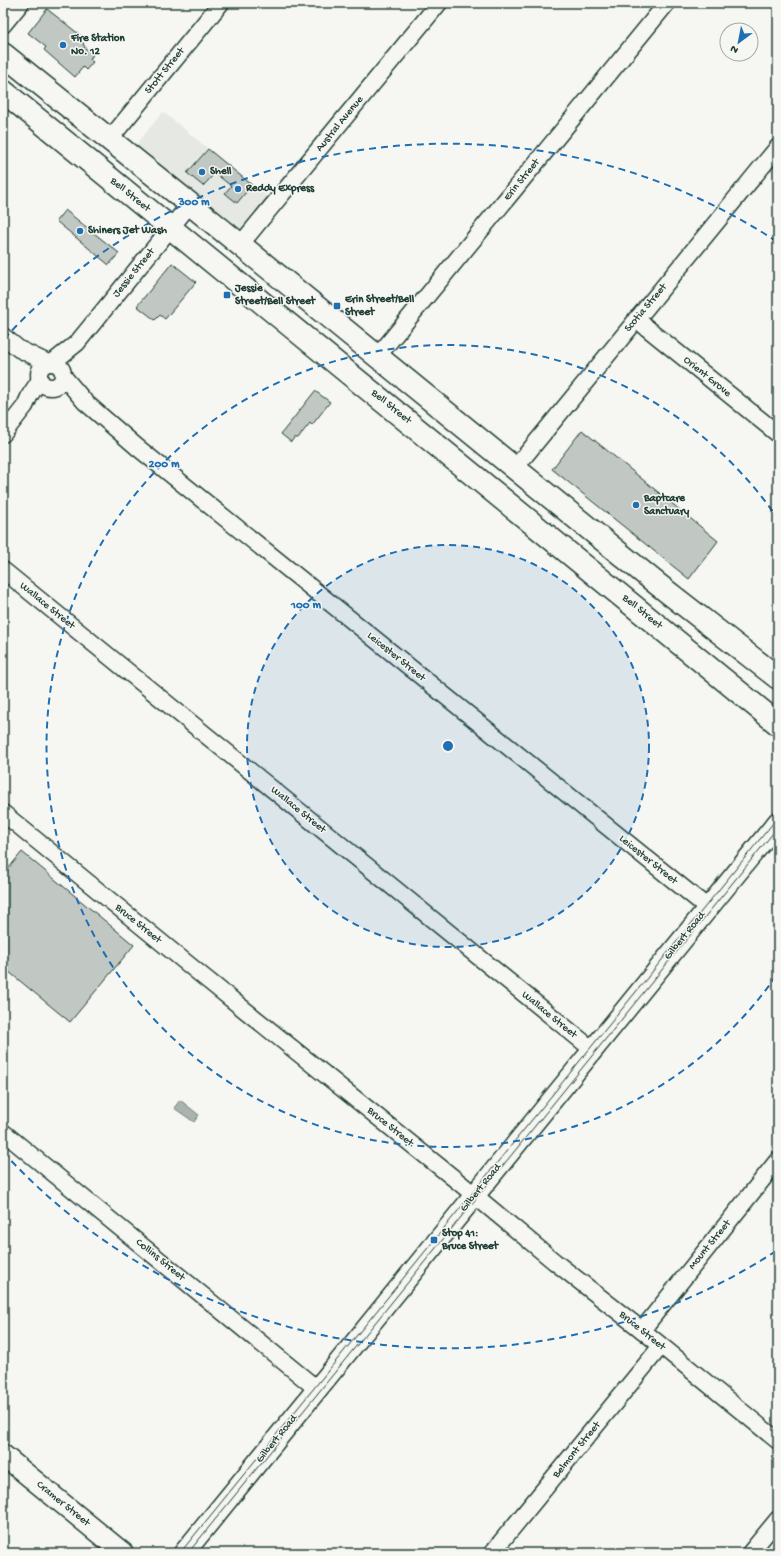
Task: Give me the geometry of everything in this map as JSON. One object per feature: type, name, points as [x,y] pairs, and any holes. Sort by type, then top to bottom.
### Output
[{"type":"highway","points":[[3,54],[656,583],[778,678]]},
{"type":"highway","name":"Bell Street","points":[[3,91],[778,724]]},
{"type":"street","points":[[3,25],[21,3]]},
{"type":"street","name":"Stott Street","points":[[109,140],[221,3]]},
{"type":"street","name":"Austral Avenue","points":[[240,245],[440,3]]},
{"type":"street","name":"Erin Street","points":[[377,357],[667,3]]},
{"type":"street","name":"Scotia Street","points":[[514,468],[777,149]]},
{"type":"street","name":"Jessie Street","points":[[3,434],[25,406],[30,395],[51,375],[190,204]]},
{"type":"street","name":"Orient Grove","points":[[636,319],[778,434]]},
{"type":"street","name":"Leicester Street","points":[[3,336],[85,402],[137,447],[708,908]]},
{"type":"street","name":"Wallace Street","points":[[3,570],[593,1050]]},
{"type":"street","name":"Bruce Street","points":[[3,813],[555,1262],[642,1330],[778,1441]]},
{"type":"street","name":"Gilbert Road","points":[[184,1553],[778,822]]},
{"type":"street","name":"Collins Street","points":[[3,1132],[317,1389]]},
{"type":"street","name":"Mount Street","points":[[642,1330],[778,1160]]},
{"type":"street","name":"Belmont Street","points":[[492,1553],[661,1346]]},
{"type":"street","name":"Cramer Street","points":[[3,1455],[123,1553]]},
{"type":"street","points":[[750,1553],[778,1519]]},
{"type":"shaded area","name":"Shell","points":[[163,112],[269,198],[242,232],[135,146]]},
{"type":"shaded area","points":[[180,1100],[199,1115],[194,1122],[174,1108]]},
{"type":"building","name":"Fire Station No. 12","points":[[47,9],[80,35],[85,48],[93,54],[90,60],[93,62],[86,70],[83,67],[75,77],[44,50],[46,47],[28,33]]},
{"type":"building","points":[[208,149],[252,185],[237,203],[225,193],[231,186],[215,173],[203,186],[187,173]]},
{"type":"building","name":"Shiners Jet Wash","points":[[65,210],[119,253],[109,265],[56,221]]},
{"type":"building","points":[[172,263],[196,282],[165,319],[160,315],[155,320],[137,306]]},
{"type":"building","points":[[315,391],[330,402],[312,425],[310,423],[298,438],[294,438],[291,442],[281,434]]},
{"type":"building","name":"Baptcare Sanctuary","points":[[582,430],[718,541],[689,579],[552,469]]},
{"type":"building","points":[[22,852],[134,945],[70,1022],[3,967],[3,875]]},
{"type":"tram line","points":[[180,1553],[778,817]]},
{"type":"tram line","points":[[188,1553],[778,827]]},
{"type":"place","name":"Fire Station No. 12","points":[[63,45]]},
{"type":"place","name":"Shell","points":[[202,172]]},
{"type":"place","name":"Reddy Express","points":[[238,189]]},
{"type":"place","name":"Shiners Jet Wash","points":[[80,231]]},
{"type":"place","name":"Jessie Street/Bell Street","points":[[227,295]]},
{"type":"place","name":"Erin Street/Bell Street","points":[[337,306]]},
{"type":"place","name":"Baptcare Sanctuary","points":[[636,505]]},
{"type":"place","name":"Stop 41: Bruce Street","points":[[434,1240]]}]
